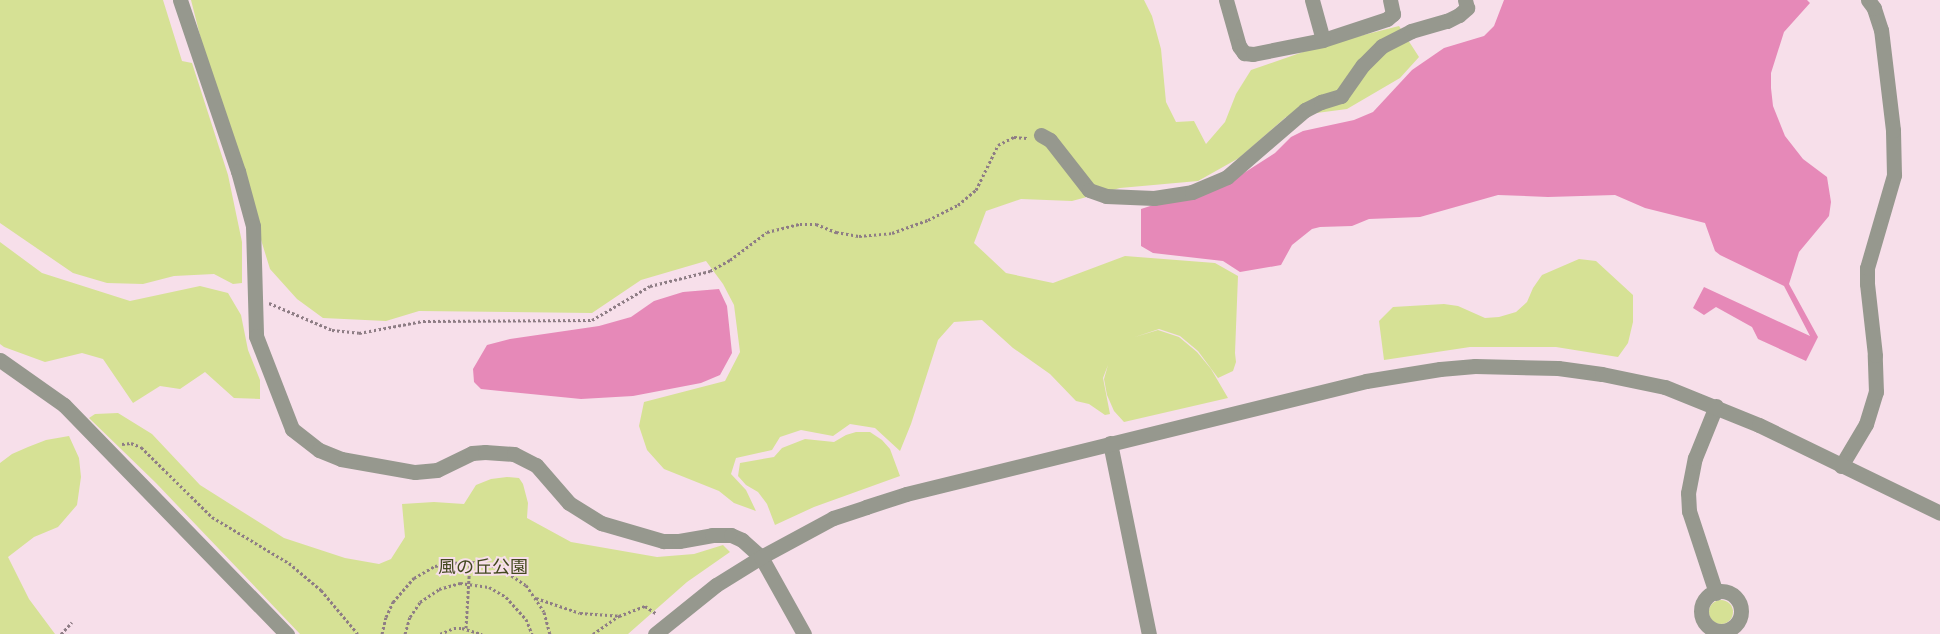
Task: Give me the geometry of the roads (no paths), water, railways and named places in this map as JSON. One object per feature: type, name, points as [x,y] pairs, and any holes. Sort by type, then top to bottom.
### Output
[{"type":"street","points":[[180,0],[238,171],[252,226],[256,336],[292,429],[319,450],[341,459],[415,472],[437,470],[472,453],[514,454],[536,464],[569,504],[601,523],[663,541],[679,541],[712,535],[731,535],[742,540],[761,557],[804,634]]},
{"type":"street","points":[[1226,0],[1239,46],[1248,54],[1323,40],[1387,19],[1393,14],[1390,0]]},
{"type":"street","points":[[1312,0],[1323,40]]},
{"type":"street","points":[[1041,135],[1050,140],[1089,190],[1106,196],[1154,198],[1192,192],[1227,177],[1305,110],[1321,102],[1341,96],[1363,65],[1382,46],[1411,31],[1447,21],[1459,15],[1466,8],[1466,0]]},
{"type":"street","points":[[1841,466],[1866,424],[1876,392],[1875,355],[1866,284],[1867,268],[1894,175],[1893,130],[1881,30],[1874,8],[1868,0]]},
{"type":"street","points":[[0,360],[64,405],[287,634]]},
{"type":"street","points":[[655,634],[716,585],[761,557],[833,518],[866,506],[906,494],[1110,443],[1366,381],[1398,374],[1475,366],[1558,368],[1602,374],[1665,387],[1759,425],[1940,513]]},
{"type":"street","points":[[1716,406],[1695,458],[1688,493],[1689,511],[1716,593]]},
{"type":"street","points":[[1110,443],[1149,634]]},
{"type":"street","points":[[1716,593],[1730,594],[1740,606],[1739,620],[1726,632],[1712,629],[1703,617],[1704,602],[1716,593]]},
{"type":"park label","name":"風の丘公園","points":[[483,567]]}]
